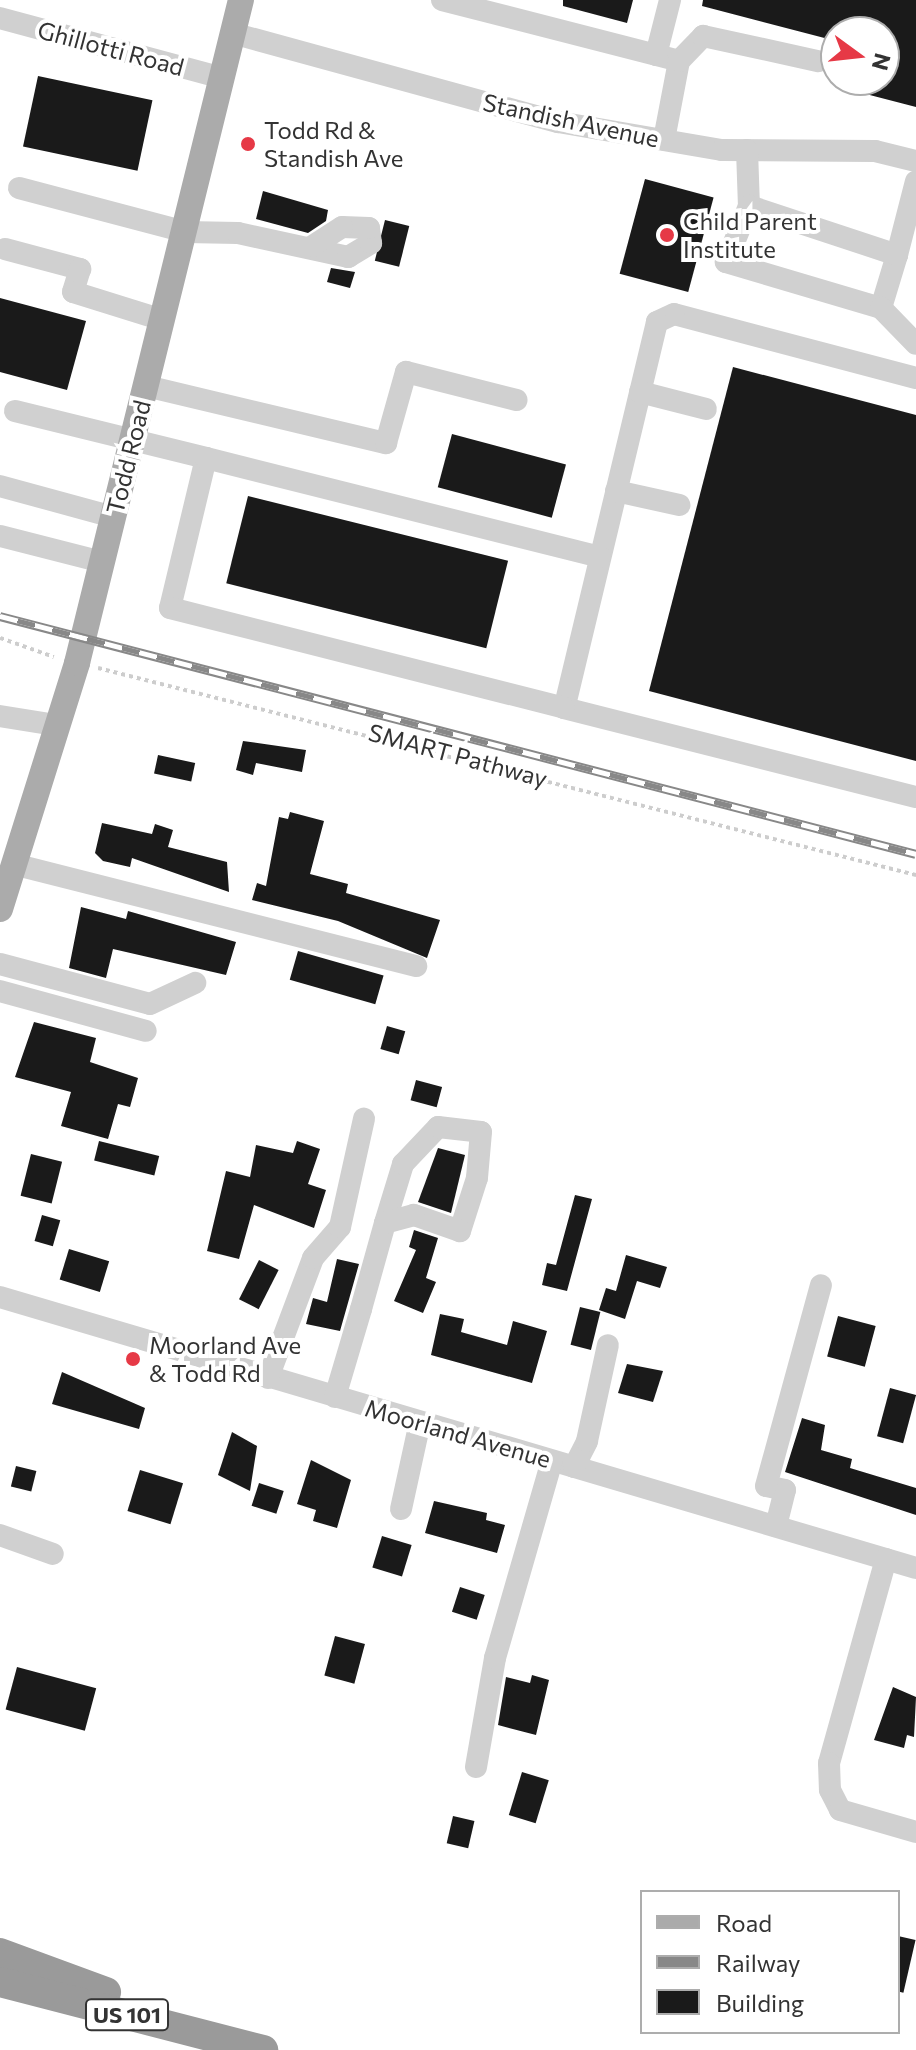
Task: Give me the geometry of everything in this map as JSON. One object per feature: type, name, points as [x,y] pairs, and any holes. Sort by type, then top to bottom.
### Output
[{"type":"highway","points":[[0,1953],[258,2049]]},
{"type":"highway","name":"US 101","points":[[0,1982],[258,2049]]},
{"type":"main road","name":"Todd Road","points":[[0,909],[77,663],[241,0]]},
{"type":"street","points":[[442,0],[679,61]]},
{"type":"street","points":[[656,55],[670,0]]},
{"type":"street","name":"Ghillotti Road","points":[[0,18],[223,78]]},
{"type":"street","name":"Standish Avenue","points":[[232,33],[558,122],[747,150],[875,151],[916,161]]},
{"type":"street","points":[[664,140],[679,61],[703,36],[818,61]]},
{"type":"street","points":[[747,150],[749,206],[726,262],[881,308],[916,344]]},
{"type":"street","points":[[881,308],[916,181]]},
{"type":"street","points":[[19,188],[185,232],[313,246]]},
{"type":"street","points":[[749,206],[897,255]]},
{"type":"street","points":[[5,249],[80,269],[73,292],[163,320]]},
{"type":"street","points":[[564,708],[657,322],[674,314],[916,378]]},
{"type":"street","points":[[146,386],[386,443],[406,372],[517,400]]},
{"type":"street","points":[[640,392],[706,409]]},
{"type":"street","points":[[15,411],[600,557]]},
{"type":"street","points":[[206,458],[170,608],[916,797]]},
{"type":"street","points":[[0,486],[113,517]]},
{"type":"street","points":[[616,491],[679,505]]},
{"type":"street","points":[[0,536],[102,562]]},
{"type":"street","points":[[0,716],[56,725]]},
{"type":"street","points":[[13,864],[416,966]]},
{"type":"street","points":[[0,964],[150,1004],[195,983]]},
{"type":"street","points":[[0,991],[146,1031]]},
{"type":"street","points":[[268,1378],[313,1258],[340,1227],[364,1119]]},
{"type":"street","points":[[335,1397],[385,1223],[403,1164],[438,1127],[481,1132],[477,1178],[460,1231],[414,1215],[385,1223]]},
{"type":"street","points":[[776,1526],[785,1490],[766,1486],[821,1285]]},
{"type":"street","name":"Moorland Avenue","points":[[0,1297],[916,1568]]},
{"type":"street","points":[[476,1767],[495,1658],[563,1464],[587,1441],[608,1345]]},
{"type":"street","points":[[401,1509],[420,1422]]},
{"type":"street","points":[[0,1535],[53,1554]]},
{"type":"street","points":[[886,1559],[829,1763],[830,1790],[840,1810],[916,1832]]},
{"type":"path","name":"SMART Pathway","points":[[0,638],[77,663],[341,724],[916,875]]},
{"type":"building","points":[[563,0],[633,0],[627,23],[563,6]]},
{"type":"building","points":[[703,0],[916,0],[916,107],[874,96],[900,96],[900,16],[820,16],[820,37],[702,6]]},
{"type":"building","points":[[38,76],[152,100],[137,171],[23,146]]},
{"type":"building","name":"Child Parent Institute","points":[[645,179],[714,197],[688,292],[620,274]]},
{"type":"building","points":[[263,191],[328,210],[326,221],[308,233],[256,219]]},
{"type":"building","points":[[385,220],[409,226],[399,267],[375,261]]},
{"type":"building","points":[[331,268],[355,272],[350,288],[327,282]]},
{"type":"building","points":[[0,298],[86,321],[67,390],[0,372]]},
{"type":"building","points":[[733,367],[916,415],[916,761],[649,691]]},
{"type":"building","points":[[452,434],[566,465],[552,518],[438,487]]},
{"type":"building","points":[[248,496],[508,561],[486,648],[226,583]]},
{"type":"building","points":[[243,741],[306,750],[302,772],[256,763],[253,775],[236,770]]},
{"type":"building","points":[[158,755],[195,763],[191,781],[154,774]]},
{"type":"building","points":[[290,812],[324,821],[310,874],[348,884],[346,893],[440,920],[427,958],[338,921],[252,900],[257,883],[266,886],[279,817],[288,819]]},
{"type":"building","points":[[102,823],[152,834],[155,824],[173,830],[168,847],[227,862],[229,892],[132,858],[130,867],[103,861],[95,853]]},
{"type":"building","points":[[81,907],[126,919],[128,911],[236,942],[226,975],[113,949],[106,978],[69,968]]},
{"type":"building","points":[[298,951],[384,976],[375,1004],[290,980]]},
{"type":"building","points":[[34,1022],[96,1038],[90,1062],[138,1078],[130,1107],[118,1104],[108,1139],[61,1126],[71,1092],[15,1077]]},
{"type":"building","points":[[387,1026],[405,1031],[399,1054],[380,1049]]},
{"type":"building","points":[[416,1080],[442,1087],[437,1107],[411,1100]]},
{"type":"building","points":[[99,1141],[159,1156],[154,1175],[94,1160]]},
{"type":"building","points":[[297,1141],[320,1149],[308,1184],[326,1190],[314,1228],[254,1205],[239,1259],[207,1251],[226,1171],[250,1177],[256,1145],[293,1153]]},
{"type":"building","points":[[438,1148],[465,1155],[451,1213],[418,1202]]},
{"type":"building","points":[[31,1154],[62,1162],[52,1203],[21,1196]]},
{"type":"building","points":[[575,1195],[592,1199],[567,1291],[542,1285],[547,1263],[556,1265]]},
{"type":"building","points":[[42,1215],[60,1220],[53,1246],[35,1241]]},
{"type":"building","points":[[414,1230],[438,1238],[426,1278],[436,1282],[423,1313],[394,1301],[416,1250],[409,1247]]},
{"type":"building","points":[[69,1249],[109,1261],[100,1292],[60,1280]]},
{"type":"building","points":[[626,1255],[667,1267],[660,1288],[637,1281],[625,1319],[599,1310],[606,1288],[616,1291]]},
{"type":"building","points":[[337,1259],[359,1264],[340,1331],[306,1324],[313,1298],[327,1302]]},
{"type":"building","points":[[259,1260],[279,1270],[259,1309],[239,1299]]},
{"type":"building","points":[[580,1307],[600,1312],[591,1350],[571,1345]]},
{"type":"building","points":[[440,1314],[464,1319],[461,1332],[507,1345],[513,1321],[547,1331],[532,1383],[431,1355]]},
{"type":"building","points":[[838,1316],[876,1326],[865,1367],[827,1357]]},
{"type":"building","points":[[627,1364],[663,1371],[653,1402],[618,1393]]},
{"type":"building","points":[[62,1372],[145,1408],[139,1429],[52,1404]]},
{"type":"building","points":[[890,1388],[916,1395],[903,1443],[877,1436]]},
{"type":"building","points":[[802,1418],[825,1425],[821,1450],[852,1459],[850,1468],[916,1488],[916,1515],[785,1472]]},
{"type":"building","points":[[232,1432],[257,1446],[250,1491],[218,1475]]},
{"type":"building","points":[[311,1460],[351,1480],[337,1528],[313,1521],[316,1510],[297,1504]]},
{"type":"building","points":[[16,1466],[36,1471],[31,1491],[11,1486]]},
{"type":"building","points":[[140,1470],[183,1483],[170,1524],[127,1511]]},
{"type":"building","points":[[259,1483],[284,1491],[276,1514],[252,1506]]},
{"type":"building","points":[[434,1501],[487,1513],[486,1520],[505,1525],[497,1553],[425,1533]]},
{"type":"building","points":[[382,1536],[412,1545],[402,1577],[372,1568]]},
{"type":"building","points":[[460,1587],[485,1595],[477,1620],[452,1612]]},
{"type":"building","points":[[335,1636],[365,1644],[354,1684],[324,1676]]},
{"type":"building","points":[[17,1667],[96,1688],[85,1731],[6,1710]]},
{"type":"building","points":[[532,1675],[549,1680],[536,1735],[498,1725],[506,1677],[530,1683]]},
{"type":"building","points":[[893,1687],[916,1697],[914,1737],[907,1735],[904,1748],[874,1740]]},
{"type":"building","points":[[522,1772],[549,1780],[536,1823],[509,1815]]},
{"type":"building","points":[[453,1816],[474,1821],[468,1848],[447,1843]]},
{"type":"building","points":[[900,1936],[916,1940],[903,1993],[900,1992]]},
{"type":"railway","points":[[0,616],[916,854]]},
{"type":"place","name":"Todd Rd & Standish Ave","points":[[248,144]]},
{"type":"place","name":"Child Parent Institute","points":[[667,235]]},
{"type":"place","name":"Moorland Ave & Todd Rd","points":[[133,1359]]}]
